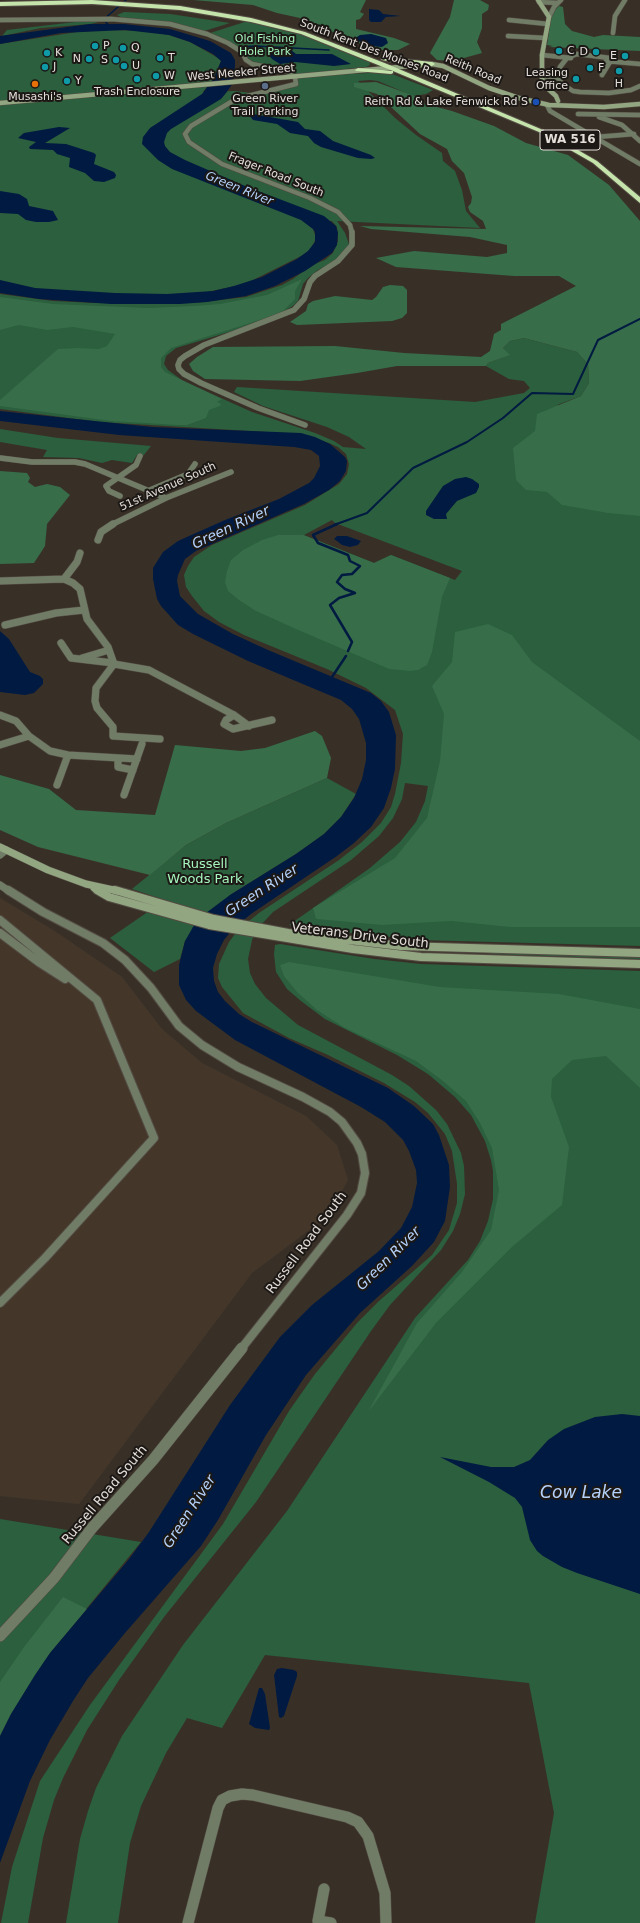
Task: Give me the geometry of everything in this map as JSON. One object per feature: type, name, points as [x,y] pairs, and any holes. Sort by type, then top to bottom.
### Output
[{"type":"highway","name":"South Kent Des Moines Road","points":[[0,3],[38,0]]},
{"type":"highway","name":"South Kent Des Moines Road","points":[[0,3],[94,1],[149,4],[220,11],[284,24],[312,32],[378,58],[552,136],[604,168],[640,201]]},
{"type":"highway","name":"South Kent Des Moines Road","points":[[149,4],[215,13],[270,24],[316,37],[532,121],[567,139],[614,168],[640,190]]},
{"type":"highway","points":[[378,58],[400,62],[432,64]]},
{"type":"highway","points":[[358,70],[374,66],[375,64],[370,59]]},
{"type":"highway","points":[[419,77],[416,69],[432,64]]},
{"type":"highway","points":[[358,70],[391,72],[419,77]]},
{"type":"main road","points":[[539,1],[549,17],[542,55],[542,78],[544,85],[554,95],[558,104]]},
{"type":"main road","name":"Reith Road","points":[[398,67],[432,64],[443,66],[485,86],[516,97],[558,104],[606,106],[640,104]]},
{"type":"main road","name":"West Meeker Street","points":[[0,104],[398,67]]},
{"type":"main road","points":[[546,102],[554,95]]},
{"type":"main road","name":"West Meeker Street","points":[[0,104],[71,96],[86,96]]},
{"type":"main road","name":"Veterans Drive South","points":[[2,851],[86,884],[108,897],[288,933],[435,948],[640,953]]},
{"type":"main road","name":"Veterans Drive South","points":[[147,904],[209,925],[300,941],[421,957],[640,964]]},
{"type":"street","points":[[613,33],[615,16],[625,0]]},
{"type":"street","points":[[539,1],[560,1]]},
{"type":"street","points":[[549,17],[560,1]]},
{"type":"street","points":[[0,20],[111,19],[170,24],[201,32],[239,49],[244,54],[247,61],[252,64],[286,71],[295,77]]},
{"type":"street","points":[[509,20],[548,24]]},
{"type":"street","points":[[507,31],[509,42]]},
{"type":"street","points":[[508,36],[545,38]]},
{"type":"street","points":[[542,55],[567,58],[610,59],[640,64]]},
{"type":"street","points":[[558,78],[559,70],[567,58]]},
{"type":"street","points":[[602,75],[610,59]]},
{"type":"street","name":"Frager Road South","points":[[295,77],[296,84],[293,86],[247,95],[236,99],[191,126],[185,134],[189,142],[222,164],[310,198],[338,212],[350,225],[353,235],[352,245],[338,261],[315,276],[310,282],[304,299],[294,310],[204,345],[185,356],[178,365],[179,369],[184,374],[201,383],[258,408],[305,425]]},
{"type":"street","points":[[542,78],[558,78],[569,89],[580,92],[605,94],[625,91],[640,86]]},
{"type":"street","points":[[546,102],[549,110],[552,112],[640,164]]},
{"type":"street","points":[[552,112],[558,104]]},
{"type":"street","points":[[578,114],[640,115]]},
{"type":"street","points":[[595,115],[622,125],[633,133],[640,141]]},
{"type":"street","points":[[594,136],[633,133]]},
{"type":"street","points":[[120,496],[109,491],[106,486],[136,465],[140,456]]},
{"type":"street","points":[[0,458],[32,462],[76,462],[92,466],[166,498]]},
{"type":"street","points":[[150,490],[188,474],[195,464]]},
{"type":"street","name":"51st Avenue South","points":[[98,540],[99,534],[103,530],[166,498],[231,472]]},
{"type":"street","points":[[64,579],[77,562],[80,553]]},
{"type":"street","points":[[0,581],[10,582],[64,579],[73,583],[80,590],[84,610],[93,629],[109,650],[114,664]]},
{"type":"street","points":[[5,625],[56,613],[84,610]]},
{"type":"street","points":[[61,643],[72,658],[77,660],[149,670],[234,715],[249,726]]},
{"type":"street","points":[[77,660],[109,650]]},
{"type":"street","points":[[114,664],[96,688],[95,693],[97,708],[108,719],[112,727],[113,736],[160,739]]},
{"type":"street","points":[[0,715],[16,721],[29,736],[50,751],[68,755],[136,759]]},
{"type":"street","points":[[234,715],[225,722],[227,727],[238,729],[272,720]]},
{"type":"street","points":[[0,745],[29,736]]},
{"type":"street","points":[[124,795],[142,744]]},
{"type":"street","points":[[57,785],[68,755]]},
{"type":"street","points":[[118,758],[118,767],[133,770]]},
{"type":"street","name":"Russell Road South","points":[[0,885],[43,912],[103,943],[124,960],[151,988],[179,1026],[202,1044],[238,1067],[303,1097],[330,1112],[342,1122],[354,1138],[362,1154],[365,1173],[361,1193],[347,1215],[153,1460],[92,1528],[54,1578],[0,1636]]},
{"type":"street","points":[[0,920],[97,1000],[154,1138],[45,1258],[0,1303]]},
{"type":"street","points":[[0,933],[40,964],[97,1000]]},
{"type":"street","points":[[188,1923],[214,1818],[222,1800],[230,1796],[253,1794],[348,1817],[358,1822],[368,1836],[385,1893],[386,1923]]},
{"type":"street","points":[[324,1888],[318,1921],[331,1923]]},
{"type":"shaded area","points":[[0,898],[53,930],[122,977],[162,1029],[202,1063],[306,1116],[337,1145],[348,1180],[328,1216],[252,1273],[79,1504],[0,1496]]},
{"type":"green space","points":[[193,0],[366,0],[360,12],[364,14],[360,19],[356,20],[356,29],[394,38],[410,44],[398,50],[375,50],[328,30],[304,23],[300,18],[277,13],[253,5]]},
{"type":"green space","points":[[454,0],[480,0],[489,5],[488,10],[482,14],[482,28],[477,42],[482,53],[453,61],[437,60],[430,53],[450,17]]},
{"type":"green space","points":[[559,6],[563,7],[565,24],[572,31],[594,37],[603,35],[640,37],[640,51],[549,47],[553,46],[547,45],[551,18]]},
{"type":"green space","points":[[124,12],[170,14],[230,23],[201,32],[187,28],[124,19],[117,15]]},
{"type":"green space","name":"Old Fishing Hole Park","points":[[251,20],[303,33],[369,59],[370,65],[366,67],[345,69],[350,74],[387,72],[433,90],[426,94],[413,96],[378,81],[358,81],[395,118],[442,153],[443,161],[455,171],[462,190],[466,211],[480,228],[337,221],[345,233],[350,247],[342,258],[318,270],[308,278],[303,284],[298,301],[293,306],[269,320],[176,348],[166,356],[164,364],[168,370],[183,381],[252,412],[315,433],[334,441],[343,447],[366,449],[349,437],[327,427],[263,406],[234,392],[237,387],[475,402],[524,393],[530,388],[524,381],[509,379],[486,366],[488,363],[509,355],[503,348],[510,341],[524,338],[577,352],[588,364],[589,383],[581,396],[557,405],[640,416],[640,946],[421,940],[289,925],[370,868],[400,842],[416,822],[425,801],[428,786],[405,783],[402,799],[393,818],[379,836],[351,860],[273,912],[257,929],[252,940],[248,959],[250,973],[255,984],[266,998],[298,1025],[392,1075],[409,1086],[436,1110],[447,1124],[461,1153],[464,1166],[465,1194],[460,1214],[453,1231],[441,1250],[390,1305],[256,1502],[164,1617],[119,1680],[87,1730],[63,1778],[54,1800],[43,1838],[28,1923],[1,1923],[12,1867],[40,1781],[90,1705],[223,1524],[289,1411],[315,1374],[357,1323],[379,1301],[432,1255],[449,1230],[457,1203],[457,1184],[452,1151],[445,1134],[428,1113],[415,1102],[384,1083],[328,1055],[289,1038],[243,1013],[222,987],[218,978],[219,964],[229,942],[238,930],[259,913],[339,860],[362,842],[381,823],[391,807],[395,794],[401,763],[403,734],[395,710],[366,688],[327,669],[244,635],[219,622],[204,611],[192,596],[186,587],[184,575],[194,557],[212,545],[305,505],[339,484],[347,474],[349,464],[346,454],[338,447],[329,443],[301,434],[99,422],[0,409],[0,294],[53,301],[96,303],[194,303],[246,297],[282,285],[312,265],[325,260],[333,253],[338,241],[337,227],[332,221],[302,220],[313,229],[316,238],[311,249],[303,255],[245,284],[207,292],[182,295],[130,295],[36,289],[0,281],[0,44],[77,32],[108,30],[145,31],[169,35],[190,42],[220,59],[221,61],[214,78],[203,92],[234,91],[252,93],[296,83],[290,73],[252,64],[244,54],[207,34]],"holes":[[[332,520],[335,523],[462,571],[455,580],[391,555],[374,563],[304,535]]]},
{"type":"green space","points":[[84,21],[103,21],[90,24],[41,28],[2,36],[7,30]]},
{"type":"green space","points":[[376,82],[420,98],[418,102],[452,111],[494,126],[526,143],[568,155],[609,185],[640,221],[640,516],[608,513],[562,505],[547,492],[526,490],[516,480],[513,448],[535,431],[537,414],[581,396],[589,383],[588,364],[577,352],[524,338],[510,341],[503,348],[510,355],[488,363],[486,366],[397,366],[300,381],[205,379],[193,371],[189,364],[213,347],[335,346],[404,353],[481,357],[490,351],[494,334],[501,330],[501,324],[576,286],[559,276],[514,276],[396,267],[376,258],[414,251],[487,257],[507,253],[507,245],[470,237],[371,229],[360,226],[486,229],[483,221],[470,212],[468,207],[471,203],[472,197],[464,173],[452,161],[447,149],[420,134],[377,94],[354,87],[354,83]]},
{"type":"green space","points":[[302,279],[295,291],[295,299],[283,311],[266,318],[171,348],[161,358],[161,367],[165,372],[222,399],[217,402],[221,404],[220,406],[209,410],[206,418],[187,425],[178,425],[111,421],[0,406],[0,400],[58,349],[99,349],[107,346],[115,334],[73,327],[47,330],[19,325],[0,330],[0,297],[53,304],[149,308],[194,306],[220,304],[267,295]]},
{"type":"green space","points":[[390,285],[403,286],[407,290],[407,313],[402,318],[392,321],[297,325],[290,322],[306,311],[308,304],[313,301],[335,296],[372,300],[383,287]]},
{"type":"green space","points":[[0,429],[58,438],[151,446],[143,456],[137,455],[132,463],[112,460],[102,463],[79,458],[43,457],[47,450],[0,442]]},
{"type":"green space","points":[[0,471],[27,473],[30,478],[28,482],[35,487],[47,484],[60,487],[70,495],[47,524],[45,546],[34,563],[0,564]]},
{"type":"green space","points":[[278,535],[303,535],[374,563],[391,555],[450,578],[442,597],[432,652],[427,665],[418,670],[410,671],[389,669],[256,611],[228,591],[225,582],[231,560],[243,550],[262,540]]},
{"type":"green space","points":[[488,624],[512,635],[532,662],[640,741],[640,927],[510,927],[451,921],[382,925],[316,919],[313,908],[395,858],[427,818],[440,761],[444,714],[432,686],[452,662],[455,632]]},
{"type":"green space","points":[[315,731],[322,736],[331,758],[327,778],[226,823],[186,845],[150,875],[38,847],[0,830],[0,775],[49,789],[76,810],[155,815],[175,745],[241,751],[265,748]]},
{"type":"green space","name":"Russell Woods Park","points":[[327,778],[356,794],[341,817],[324,834],[296,854],[230,895],[185,941],[180,959],[154,972],[110,938],[165,900],[132,889],[186,845],[226,823]]},
{"type":"green space","points":[[280,944],[374,959],[421,964],[640,971],[640,1923],[535,1923],[554,1813],[529,1683],[265,1655],[222,1728],[187,1718],[166,1753],[141,1806],[130,1843],[118,1923],[66,1923],[80,1839],[88,1811],[96,1788],[122,1736],[183,1645],[287,1511],[415,1318],[468,1260],[480,1241],[488,1221],[493,1199],[493,1171],[491,1160],[485,1141],[471,1115],[455,1097],[428,1074],[397,1055],[325,1019],[287,989],[276,972],[274,954],[275,945]]},
{"type":"green space","points":[[488,954],[640,956],[640,959]]},
{"type":"green space","points":[[289,962],[440,987],[559,994],[640,1009],[640,1088],[606,1056],[572,1060],[552,1079],[551,1097],[569,1147],[562,1205],[513,1246],[436,1323],[368,1412],[417,1323],[462,1272],[491,1230],[499,1190],[492,1148],[480,1123],[466,1101],[443,1081],[416,1061],[345,1028],[317,1010],[297,992],[284,976],[280,965]]},
{"type":"green space","points":[[0,1519],[141,1542],[50,1653],[11,1714],[0,1736]]},
{"type":"green space","points":[[63,1597],[87,1609],[50,1653],[11,1714],[0,1736],[0,1682],[24,1647]]},
{"type":"water","points":[[369,9],[379,10],[383,14],[401,16],[386,17],[381,22],[371,22],[369,20]]},
{"type":"water","name":"Green River","points":[[90,24],[124,24],[170,29],[210,41],[231,53],[235,60],[233,83],[226,93],[221,99],[171,129],[167,133],[164,142],[165,146],[170,152],[185,160],[245,186],[324,216],[336,226],[338,233],[337,245],[332,253],[305,271],[275,286],[246,296],[207,302],[180,304],[111,304],[39,299],[0,293],[0,280],[35,288],[115,293],[167,294],[213,291],[262,277],[297,259],[308,251],[315,242],[315,232],[301,220],[172,169],[158,160],[142,144],[143,137],[150,128],[202,94],[214,78],[221,61],[213,54],[190,42],[169,35],[125,30],[61,33],[0,44],[0,36]]},
{"type":"water","points":[[371,34],[386,38],[388,43],[382,47],[370,46],[354,39],[360,35]]},
{"type":"water","points":[[282,49],[291,50],[296,54],[332,54],[351,64],[334,66],[295,62],[280,64],[272,59],[267,53]]},
{"type":"water","points":[[253,114],[298,122],[305,129],[320,131],[333,141],[371,155],[375,158],[358,158],[321,147],[314,143],[308,136],[290,133],[277,124],[253,120],[250,116]]},
{"type":"water","points":[[59,127],[70,128],[45,143],[66,144],[94,153],[96,155],[94,164],[114,172],[116,175],[115,178],[104,182],[94,181],[85,173],[69,167],[70,158],[57,154],[53,150],[30,149],[29,147],[36,142],[18,138],[24,133]]},
{"type":"water","points":[[0,191],[19,194],[27,199],[29,206],[53,211],[58,220],[36,222],[26,220],[18,214],[0,213]]},
{"type":"water","name":"Green River","points":[[0,411],[152,427],[301,433],[315,437],[330,444],[345,457],[347,461],[346,471],[340,481],[329,490],[304,504],[196,551],[185,559],[178,575],[177,581],[180,596],[198,614],[233,634],[268,650],[371,693],[381,701],[389,712],[396,735],[395,769],[391,788],[384,808],[371,827],[337,856],[251,914],[233,929],[224,940],[217,954],[213,968],[214,981],[218,992],[239,1014],[252,1022],[388,1088],[414,1106],[433,1124],[439,1135],[449,1165],[450,1187],[445,1221],[434,1242],[412,1266],[360,1313],[306,1375],[266,1435],[218,1520],[201,1546],[88,1678],[50,1740],[30,1781],[0,1863],[0,1736],[11,1714],[50,1653],[129,1559],[149,1532],[230,1405],[280,1337],[312,1305],[379,1251],[401,1228],[412,1207],[417,1183],[416,1170],[409,1151],[403,1140],[385,1122],[361,1107],[235,1040],[196,1011],[186,1000],[179,985],[179,965],[185,941],[193,927],[202,916],[230,895],[296,854],[324,834],[341,817],[354,798],[362,779],[366,760],[366,743],[359,719],[352,709],[341,700],[248,661],[178,625],[161,606],[157,599],[153,579],[153,568],[163,552],[178,541],[225,520],[279,499],[309,483],[314,478],[320,466],[319,456],[311,450],[294,447],[119,435],[0,421]]},
{"type":"water","points":[[466,477],[479,484],[476,493],[457,501],[446,514],[447,519],[434,519],[426,515],[426,511],[443,486],[455,479]]},
{"type":"water","points":[[337,536],[347,536],[361,541],[358,545],[350,547],[342,545],[334,539]]},
{"type":"water","points":[[0,631],[9,639],[30,672],[40,676],[43,679],[43,684],[34,693],[25,695],[0,692]]},
{"type":"water","name":"Cow Lake","points":[[622,1414],[640,1416],[640,1594],[577,1573],[562,1567],[543,1556],[537,1551],[530,1540],[522,1507],[515,1498],[489,1482],[440,1457],[491,1467],[514,1467],[530,1460],[548,1440],[564,1429],[595,1417]]},
{"type":"water","points":[[282,1668],[294,1670],[297,1672],[297,1676],[284,1716],[281,1718],[279,1717],[274,1675],[277,1669]]},
{"type":"water","points":[[259,1688],[262,1688],[265,1694],[270,1728],[269,1730],[255,1728],[249,1724]]},
{"type":"waterway","points":[[109,25],[103,20],[126,0]]},
{"type":"waterway","points":[[238,47],[256,46],[329,50]]},
{"type":"waterway","points":[[334,525],[367,513],[413,468],[467,442],[503,418],[532,393],[573,394],[598,340],[640,319]]},
{"type":"waterway","points":[[337,524],[313,535],[318,543],[348,555],[350,561],[360,566],[352,574],[342,575],[337,582],[345,589],[355,593],[339,598],[330,605],[352,642],[348,651]]},
{"type":"waterway","points":[[330,680],[346,656]]},
{"type":"place","name":"P","points":[[95,46]]},
{"type":"place","name":"Q","points":[[123,48]]},
{"type":"place","name":"C","points":[[559,51]]},
{"type":"place","name":"D","points":[[596,52]]},
{"type":"place","name":"K","points":[[47,53]]},
{"type":"place","name":"E","points":[[625,56]]},
{"type":"place","name":"T","points":[[160,58]]},
{"type":"place","name":"N","points":[[89,59]]},
{"type":"place","name":"S","points":[[116,60]]},
{"type":"place","name":"U","points":[[124,66]]},
{"type":"place","name":"J","points":[[45,67]]},
{"type":"place","name":"F","points":[[590,68]]},
{"type":"place","name":"H","points":[[619,71]]},
{"type":"place","name":"W","points":[[156,76]]},
{"type":"place","name":"Trash Enclosure","points":[[137,79]]},
{"type":"place","name":"Leasing Office","points":[[576,79]]},
{"type":"place","name":"Y","points":[[67,81]]},
{"type":"place","name":"Musashi's","points":[[35,84]]},
{"type":"place","name":"Green River Trail Parking","points":[[265,86]]},
{"type":"place","name":"Reith Rd & Lake Fenwick Rd S","points":[[536,102]]}]
